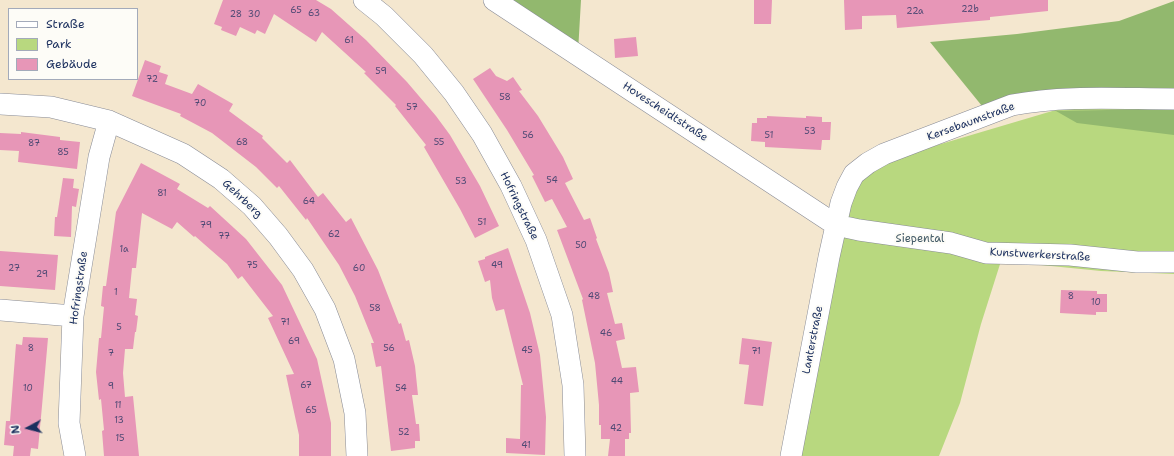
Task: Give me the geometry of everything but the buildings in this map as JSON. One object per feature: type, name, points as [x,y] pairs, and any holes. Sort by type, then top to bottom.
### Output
[{"type":"street","name":"Hofringstraße","points":[[364,0],[384,16],[423,55],[454,93],[482,134],[511,186],[536,240],[562,315],[573,385],[575,456]]},
{"type":"street","name":"Hovescheidtstraße","points":[[494,0],[836,225]]},
{"type":"street","name":"Kersebaumstraße","points":[[836,225],[847,187],[854,174],[868,163],[884,154],[1012,105],[1058,99],[1174,99]]},
{"type":"street","name":"Gehrberg","points":[[0,104],[51,106],[109,121],[183,154],[221,179],[252,206],[278,236],[299,264],[325,309],[344,359],[355,412],[357,456]]},
{"type":"street","name":"Hofringstraße","points":[[75,456],[69,424],[73,316],[99,157],[109,121]]},
{"type":"street","name":"Kunstwerkerstraße","points":[[836,225],[859,230],[952,243],[986,253],[1070,256],[1137,262],[1174,262]]},
{"type":"street","name":"Lanterstraße","points":[[791,456],[836,225]]},
{"type":"street","points":[[0,310],[73,316]]},
{"type":"green space","points":[[497,0],[581,0],[578,52]]},
{"type":"green space","points":[[1174,1],[1174,92],[982,106],[930,42],[1017,34],[1119,21]]},
{"type":"green space","name":"Siepental","points":[[1059,109],[1174,109],[1174,274],[1101,271],[1001,261],[981,324],[960,403],[939,456],[793,456],[849,187],[887,160]]},
{"type":"green space","points":[[1174,109],[1174,135],[1077,123],[1056,111]]}]
